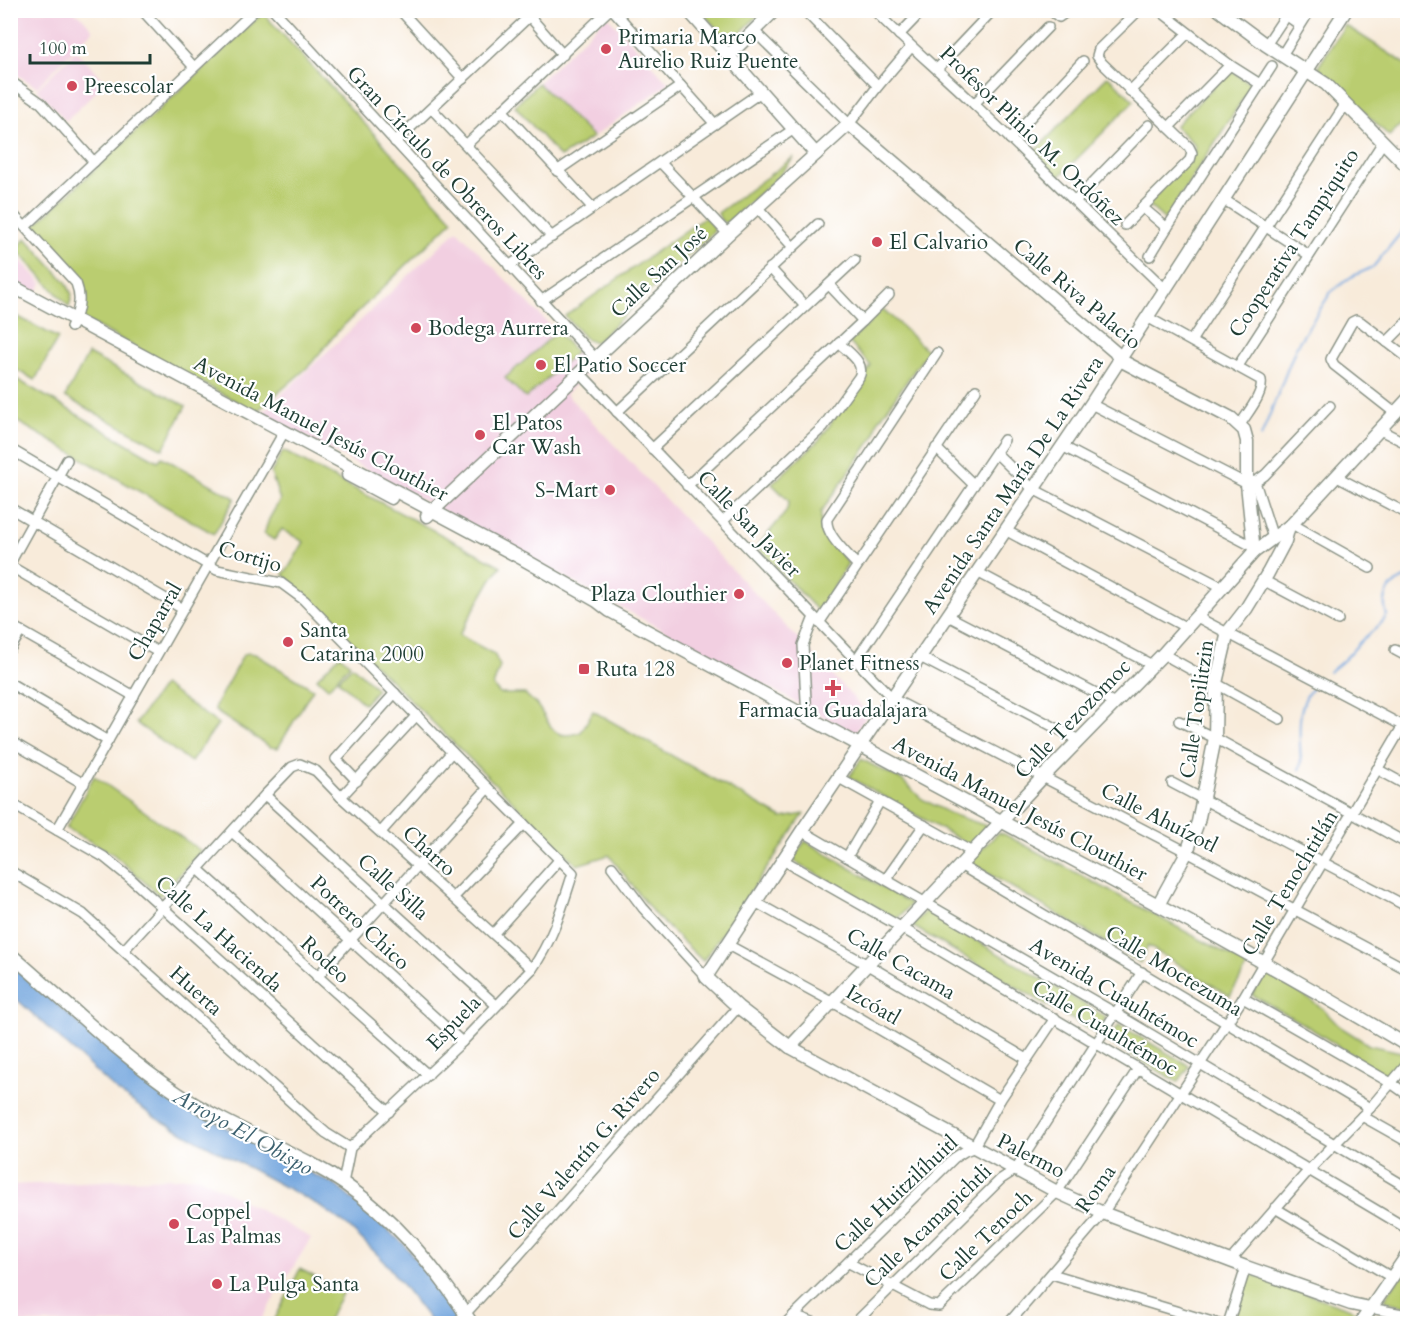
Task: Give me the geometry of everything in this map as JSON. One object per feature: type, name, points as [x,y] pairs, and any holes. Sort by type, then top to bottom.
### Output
[{"type":"street","points":[[142,10],[194,67]]},
{"type":"street","points":[[25,227],[255,10]]},
{"type":"street","name":"Gran Círculo de Obreros Libres","points":[[274,10],[595,358]]},
{"type":"street","points":[[400,10],[463,79]]},
{"type":"street","points":[[467,144],[611,10],[715,124]]},
{"type":"street","points":[[688,10],[816,154]]},
{"type":"street","points":[[729,55],[775,10]]},
{"type":"street","points":[[804,10],[878,86]]},
{"type":"street","name":"Profesor Plinio M. Ordóñez","points":[[874,10],[910,47],[938,69],[1164,289]]},
{"type":"street","points":[[899,35],[923,10]]},
{"type":"street","points":[[938,69],[993,10]]},
{"type":"street","points":[[1050,10],[1059,17],[1069,10]]},
{"type":"street","points":[[1125,225],[1190,160],[1192,153],[1189,147],[1101,63],[1097,56],[1100,49],[1139,10]]},
{"type":"street","points":[[1159,10],[1230,65],[1260,84]]},
{"type":"street","points":[[1219,10],[1266,45],[1326,84],[1405,161]]},
{"type":"street","points":[[1282,55],[1310,10]]},
{"type":"street","name":"Avenida Santa María De La Rivera","points":[[706,977],[726,944],[1091,404],[1346,10]]},
{"type":"street","points":[[395,142],[432,109],[530,12],[563,55]]},
{"type":"street","points":[[1266,45],[1282,13],[1300,25]]},
{"type":"street","points":[[974,104],[1048,27]]},
{"type":"street","points":[[754,31],[849,124]]},
{"type":"street","points":[[1130,91],[1188,33]]},
{"type":"street","name":"Calle San José","points":[[429,514],[849,124],[910,47]]},
{"type":"street","points":[[1010,139],[1083,61]]},
{"type":"street","points":[[1169,127],[1230,65]]},
{"type":"street","points":[[1150,256],[1272,66]]},
{"type":"street","points":[[10,81],[41,103],[93,162]]},
{"type":"street","points":[[557,171],[681,86]]},
{"type":"street","points":[[509,266],[761,92]]},
{"type":"street","points":[[1191,341],[1345,105]]},
{"type":"street","points":[[432,109],[552,237]]},
{"type":"street","points":[[502,110],[592,207]]},
{"type":"street","name":"Calle Riva Palacio","points":[[849,124],[1107,345],[1120,360],[1231,418],[1240,425]]},
{"type":"street","points":[[1075,201],[1149,125]]},
{"type":"street","points":[[541,301],[794,129]]},
{"type":"street","name":"Cooperativa Tampiquito","points":[[1238,366],[1383,142]]},
{"type":"street","points":[[660,162],[728,234]]},
{"type":"street","points":[[1222,199],[1309,255]]},
{"type":"street","points":[[1142,207],[1167,228]]},
{"type":"street","points":[[758,208],[793,246]]},
{"type":"street","points":[[10,211],[76,283],[79,297],[73,323]]},
{"type":"street","points":[[617,412],[818,224]]},
{"type":"street","points":[[652,449],[855,260]]},
{"type":"street","points":[[770,268],[805,306]]},
{"type":"street","name":"Avenida Manuel Jesús Clouthier","points":[[10,285],[73,323],[599,608],[610,611],[1264,962],[1407,1046]]},
{"type":"street","points":[[829,285],[863,321]]},
{"type":"street","name":"Avenida Manuel Jesús Clouthier","points":[[10,295],[73,323]]},
{"type":"street","points":[[687,486],[889,295]]},
{"type":"street","points":[[1147,317],[1238,366],[1257,377],[1262,383],[1260,392],[1240,425],[1247,441],[1253,549]]},
{"type":"street","points":[[1395,413],[1334,365],[1331,359],[1352,322],[1356,320],[1407,358]]},
{"type":"street","points":[[1387,342],[1407,321]]},
{"type":"street","points":[[723,521],[823,427],[859,377],[862,368],[840,343]]},
{"type":"street","points":[[857,565],[826,526],[827,519],[937,353]]},
{"type":"street","name":"Calle San Javier","points":[[580,373],[893,699]]},
{"type":"street","points":[[807,718],[803,645],[817,620],[976,390]]},
{"type":"street","points":[[1370,568],[1291,525],[1407,399]]},
{"type":"street","points":[[1091,404],[1251,483],[1272,538]]},
{"type":"street","points":[[1251,483],[1265,474],[1330,406]]},
{"type":"street","points":[[1380,429],[1407,444]]},
{"type":"street","name":"Chaparral","points":[[57,830],[282,435]]},
{"type":"street","points":[[856,660],[1004,440]]},
{"type":"street","points":[[1062,446],[1253,549]]},
{"type":"street","points":[[936,448],[974,485]]},
{"type":"street","name":"Cortijo","points":[[10,449],[208,565],[228,574],[281,583],[304,600],[573,873]]},
{"type":"street","points":[[996,453],[1033,489],[1222,587]]},
{"type":"street","points":[[67,460],[10,564],[159,652]]},
{"type":"street","points":[[1337,477],[1407,514]]},
{"type":"street","points":[[10,508],[183,609]]},
{"type":"street","name":"Calle Tezozomoc","points":[[789,1047],[1042,778],[1187,628],[1253,549],[1291,525]]},
{"type":"street","name":"Calle Topilitzin","points":[[1158,905],[1187,852],[1198,822],[1215,738],[1216,683],[1228,632],[1246,609],[1281,548],[1291,525]]},
{"type":"street","points":[[1005,530],[1187,628]]},
{"type":"street","points":[[977,572],[1152,665]]},
{"type":"street","points":[[1263,580],[1338,620]]},
{"type":"street","points":[[948,616],[1114,703]]},
{"type":"street","points":[[1197,617],[1406,724]]},
{"type":"street","points":[[10,625],[134,696]]},
{"type":"street","points":[[10,649],[21,631]]},
{"type":"street","points":[[1395,650],[1407,657]]},
{"type":"street","points":[[1162,654],[1280,719]]},
{"type":"street","points":[[920,657],[1079,740]]},
{"type":"street","points":[[10,683],[108,741]]},
{"type":"street","points":[[357,781],[336,759],[395,693]]},
{"type":"street","name":"Calle Ahuízotl","points":[[893,699],[1407,970]]},
{"type":"street","points":[[341,797],[417,715]]},
{"type":"street","points":[[1179,721],[1215,738],[1407,844]]},
{"type":"street","name":"Calle Tenochtitlán","points":[[1200,1065],[1243,998],[1377,769],[1406,724]]},
{"type":"street","points":[[10,741],[84,784]]},
{"type":"street","points":[[381,832],[452,752]]},
{"type":"street","name":"Charro","points":[[265,795],[292,767],[300,764],[316,771],[341,797],[532,969]]},
{"type":"street","points":[[1377,769],[1407,786]]},
{"type":"street","points":[[839,778],[972,852]]},
{"type":"street","points":[[1172,783],[1407,907]]},
{"type":"street","points":[[317,977],[488,788]]},
{"type":"street","points":[[124,950],[265,795]]},
{"type":"street","name":"Calle Silla","points":[[265,795],[496,1005]]},
{"type":"street","points":[[847,857],[880,801]]},
{"type":"street","name":"Calle La Hacienda","points":[[10,803],[104,857],[163,907],[389,1112]]},
{"type":"street","points":[[454,897],[524,824]]},
{"type":"street","points":[[886,879],[924,825]]},
{"type":"street","name":"Avenida Cuauhtémoc","points":[[802,831],[1115,1013],[1407,1188]]},
{"type":"street","name":"Potrero Chico","points":[[232,832],[462,1042]]},
{"type":"street","points":[[494,933],[560,859]]},
{"type":"street","name":"Calle Cuauhtémoc","points":[[783,860],[902,927],[1407,1229]]},
{"type":"street","name":"Calle Moctezuma","points":[[960,865],[1370,1108]]},
{"type":"street","points":[[612,867],[643,908],[706,977]]},
{"type":"street","name":"Rodeo","points":[[199,870],[428,1075]]},
{"type":"street","name":"Huerta","points":[[10,871],[83,914],[311,1120],[326,1133],[350,1148]]},
{"type":"street","name":"Espuela","points":[[350,1148],[462,1042],[532,969],[540,959],[556,926],[573,873]]},
{"type":"street","name":"Calle Cacama","points":[[755,902],[1027,1059]]},
{"type":"street","name":"Izcóatl","points":[[726,944],[831,1001],[1000,1100]]},
{"type":"street","points":[[10,954],[119,1049],[178,1094],[218,1117],[312,1164],[343,1183],[381,1212],[407,1237],[450,1289],[464,1319]]},
{"type":"street","name":"Calle Acamapichtli","points":[[854,1323],[1001,1179],[1015,1170],[1142,972]]},
{"type":"street","name":"Palermo","points":[[706,977],[738,1007],[789,1047],[1057,1192],[1103,1213],[1246,1267],[1352,1304],[1370,1308]]},
{"type":"street","points":[[1243,998],[1391,1083],[1407,1095]]},
{"type":"street","name":"Calle Valentín G. Rivero","points":[[464,1319],[738,1007]]},
{"type":"street","name":"Calle Huitzilíhuitl","points":[[785,1323],[954,1158],[973,1148],[1000,1100],[1054,1018]]},
{"type":"street","points":[[1230,1261],[1309,1170],[1370,1108],[1407,1063]]},
{"type":"street","name":"Roma","points":[[1008,1323],[1103,1213],[1200,1065]]},
{"type":"street","name":"Calle Tenoch","points":[[893,1286],[936,1307],[941,1304],[1057,1192],[1138,1069]]},
{"type":"street","points":[[1362,1116],[1407,1142]]},
{"type":"street","points":[[343,1183],[350,1148]]},
{"type":"street","points":[[1275,1208],[1391,1277]]},
{"type":"street","points":[[1360,1323],[1407,1254]]},
{"type":"street","points":[[849,1263],[893,1286]]},
{"type":"street","points":[[1228,1323],[1246,1267]]},
{"type":"street","points":[[1052,1274],[1219,1323]]},
{"type":"street","points":[[1370,1308],[1407,1315]]},
{"type":"street","points":[[794,1315],[818,1323]]},
{"type":"shaded area","points":[[10,11],[72,11],[80,15],[93,30],[37,87],[11,71]]},
{"type":"shaded area","name":"Primaria Marco Aurelio Ruiz Puente","points":[[607,16],[669,83],[593,137],[538,83]]},
{"type":"shaded area","name":"Preescolar","points":[[76,51],[106,82],[66,121],[37,89]]},
{"type":"shaded area","points":[[457,230],[592,368],[566,394],[868,713],[855,734],[262,413]]},
{"type":"shaded area","points":[[10,249],[42,283],[36,294],[11,281]]},
{"type":"shaded area","points":[[200,1177],[311,1238],[259,1323],[11,1323],[11,1185]]},
{"type":"green space","points":[[701,11],[762,11],[730,44]]},
{"type":"green space","points":[[263,13],[453,220],[338,331],[309,366],[256,412],[83,319],[84,289],[76,270],[34,226]]},
{"type":"green space","points":[[1345,25],[1407,65],[1407,119],[1389,136],[1318,67]]},
{"type":"green space","points":[[1230,70],[1252,85],[1165,220],[1148,205],[1195,149],[1194,144],[1175,126]]},
{"type":"green space","points":[[1108,76],[1134,101],[1059,177],[1033,153]]},
{"type":"green space","points":[[538,83],[593,137],[560,157],[515,106]]},
{"type":"green space","points":[[794,157],[780,175],[727,223],[721,221],[718,213]]},
{"type":"green space","points":[[705,217],[714,227],[714,231],[596,342],[587,340],[565,316]]},
{"type":"green space","points":[[26,238],[66,282],[72,295],[69,307],[16,249]]},
{"type":"green space","points":[[883,309],[928,351],[877,423],[875,435],[821,512],[821,531],[848,563],[819,612],[757,547],[786,512],[789,501],[772,484],[820,439],[871,366],[849,342]]},
{"type":"green space","points":[[11,313],[58,338],[35,380],[11,367]]},
{"type":"green space","name":"El Patio Soccer","points":[[557,332],[576,352],[526,398],[505,378]]},
{"type":"green space","points":[[88,354],[186,406],[163,449],[65,397]]},
{"type":"green space","points":[[11,376],[145,454],[158,461],[162,457],[235,498],[214,534],[11,418]]},
{"type":"green space","points":[[283,451],[501,566],[459,635],[494,654],[500,666],[493,686],[500,694],[525,694],[536,704],[552,728],[563,735],[581,732],[593,711],[782,818],[804,814],[703,961],[655,915],[609,855],[577,865],[283,574],[304,542],[282,529],[274,540],[264,534],[269,519],[280,500],[271,473]]},
{"type":"green space","points":[[255,654],[313,689],[278,748],[270,747],[215,711],[215,706],[243,655]]},
{"type":"green space","points":[[340,655],[350,664],[328,688],[317,678]]},
{"type":"green space","points":[[352,666],[377,689],[364,704],[338,680]]},
{"type":"green space","points":[[163,685],[218,724],[191,762],[136,723]]},
{"type":"green space","points":[[861,759],[902,780],[922,799],[951,814],[987,826],[969,845],[849,777]]},
{"type":"green space","points":[[94,776],[201,851],[160,896],[113,854],[66,828]]},
{"type":"green space","points":[[998,833],[1004,834],[1246,964],[1246,969],[1230,996],[1148,946],[1140,963],[969,862]]},
{"type":"green space","points":[[805,841],[911,904],[897,919],[792,860]]},
{"type":"green space","points":[[926,911],[1106,1017],[1097,1034],[912,926]]},
{"type":"green space","points":[[1267,970],[1322,1008],[1339,1026],[1369,1045],[1401,1052],[1407,1058],[1388,1078],[1310,1028],[1252,995]]},
{"type":"green space","points":[[1119,1025],[1190,1066],[1178,1082],[1107,1041]]},
{"type":"green space","points":[[1407,1267],[1407,1307],[1386,1301],[1385,1298]]},
{"type":"green space","points":[[300,1269],[343,1292],[326,1323],[273,1323]]},
{"type":"green space","points":[[1248,1273],[1357,1312],[1351,1323],[1231,1324]]},
{"type":"water","points":[[10,963],[131,1070],[170,1096],[278,1157],[335,1185],[404,1244],[462,1323],[432,1323],[384,1261],[349,1227],[320,1206],[156,1118],[117,1091],[11,994]]},
{"type":"waterway","points":[[1261,437],[1297,345],[1331,292],[1351,277],[1373,267],[1408,224]]},
{"type":"waterway","points":[[1329,672],[1381,623],[1387,615],[1385,603],[1388,592],[1396,583],[1408,577]]},
{"type":"waterway","points":[[1299,770],[1301,714],[1312,688]]},
{"type":"place","name":"Primaria Marco Aurelio Ruiz Puente","points":[[606,49]]},
{"type":"place","name":"Preescolar","points":[[72,86]]},
{"type":"place","name":"El Calvario","points":[[877,242]]},
{"type":"place","name":"Bodega Aurrera","points":[[416,328]]},
{"type":"place","name":"El Patio Soccer","points":[[541,365]]},
{"type":"place","name":"El Patos Car Wash","points":[[480,435]]},
{"type":"place","name":"S-Mart","points":[[610,490]]},
{"type":"place","name":"Plaza Clouthier","points":[[739,594]]},
{"type":"place","name":"Santa Catarina 2000","points":[[288,642]]},
{"type":"place","name":"Planet Fitness","points":[[787,663]]},
{"type":"place","name":"Ruta 128","points":[[584,669]]},
{"type":"place","name":"Farmacia Guadalajara","points":[[833,688]]},
{"type":"place","name":"Coppel Las Palmas","points":[[174,1224]]},
{"type":"place","name":"La Pulga Santa","points":[[217,1284]]},
{"type":"water label","name":"Arroyo El Obispo","points":[[243,1132]]}]
